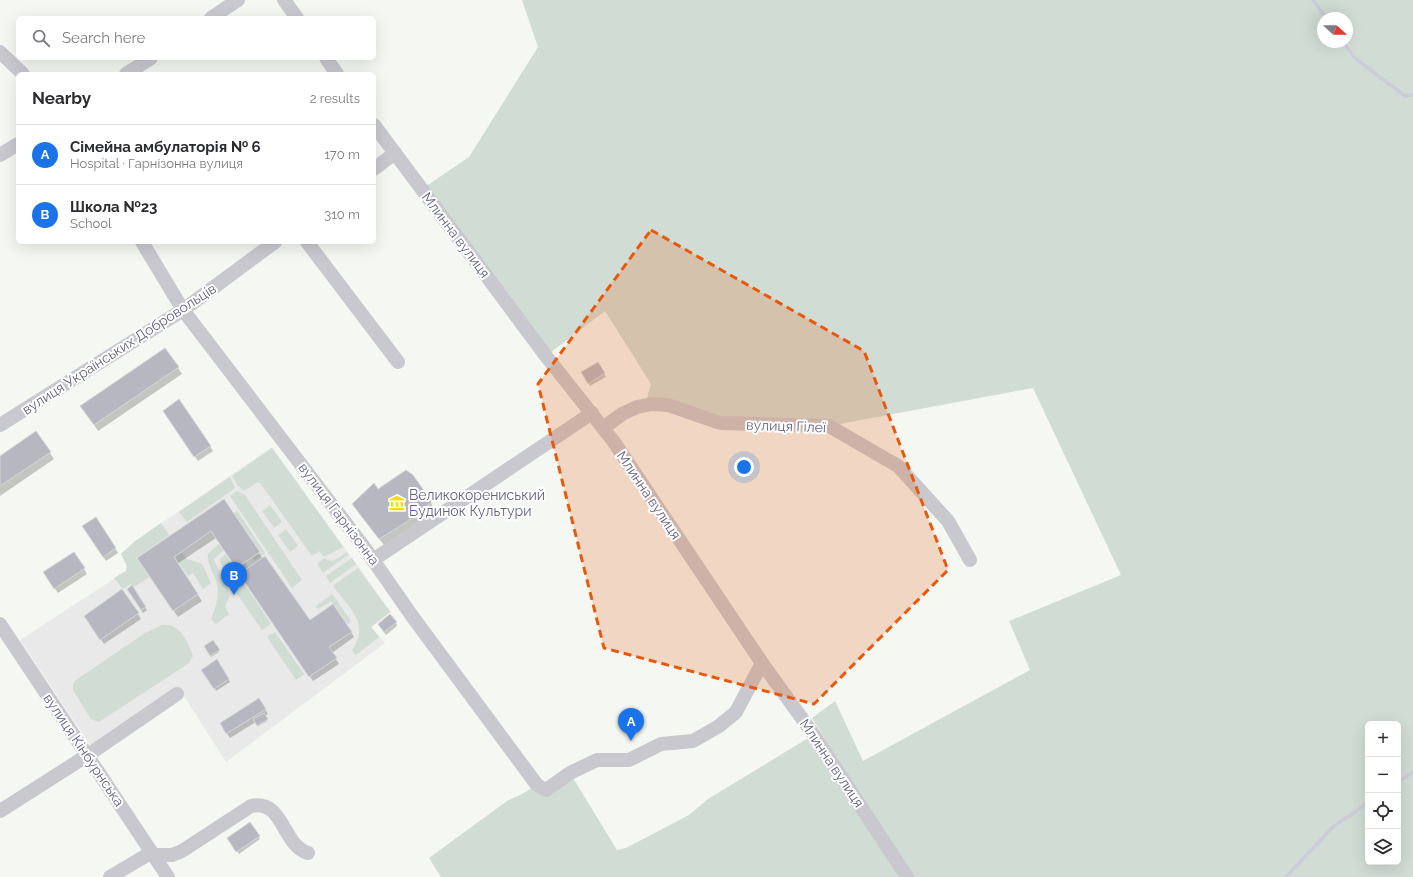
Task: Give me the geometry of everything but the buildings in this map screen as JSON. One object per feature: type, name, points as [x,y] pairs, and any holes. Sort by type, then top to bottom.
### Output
[{"type":"street","points":[[214,16],[238,0]]},
{"type":"street","points":[[284,0],[296,16]]},
{"type":"street","points":[[0,52],[21,72]]},
{"type":"street","points":[[129,72],[148,60]]},
{"type":"street","points":[[327,60],[336,72]]},
{"type":"street","name":"Млинна вулиця","points":[[376,128],[546,356],[603,428],[762,663],[814,735],[907,877]]},
{"type":"street","points":[[0,155],[16,145]]},
{"type":"street","points":[[376,167],[395,153]]},
{"type":"street","name":"вулиця Гарнізонна","points":[[143,244],[183,310],[373,560],[412,616],[541,787],[597,760],[629,760],[661,744],[693,741],[719,726],[736,712],[762,663]]},
{"type":"street","name":"вулиця Українських Добровольців","points":[[0,425],[183,310],[272,244]]},
{"type":"street","points":[[309,244],[398,362]]},
{"type":"street","name":"вулиця Гілеї","points":[[603,428],[622,414],[637,407],[652,404],[668,405],[720,423],[829,426],[898,466],[944,517],[970,560]]},
{"type":"street","points":[[373,560],[592,413]]},
{"type":"street","name":"вулиця Кінбурнська","points":[[0,624],[168,877]]},
{"type":"street","points":[[0,811],[88,755],[177,694]]},
{"type":"street","points":[[110,877],[153,854],[172,856],[251,806],[260,804],[268,807],[285,826],[288,836],[293,844],[300,850],[308,853]]},
{"type":"highlighted area","points":[[651,230],[864,351],[948,570],[814,704],[604,648],[538,384]]},
{"type":"shaded area","points":[[522,0],[1413,0],[1413,877],[912,877],[812,718],[835,701],[863,761],[1030,670],[1009,621],[1121,575],[1033,388],[829,426],[741,425],[645,405],[651,384],[605,311],[546,356],[422,189],[469,157],[538,47]]},
{"type":"shaded area","points":[[272,447],[391,612],[371,627],[385,643],[226,762],[179,688],[93,749],[20,640],[126,571],[127,566],[121,554],[134,542]]},
{"type":"shaded area","points":[[272,448],[343,547],[326,556],[323,556],[319,551],[312,556],[261,484],[258,482],[244,491],[237,485],[232,476]]},
{"type":"shaded area","points":[[230,477],[235,488],[187,522],[179,512]]},
{"type":"shaded area","points":[[237,491],[245,495],[302,580],[292,588],[230,496]]},
{"type":"shaded area","points":[[270,505],[282,522],[274,528],[262,511]]},
{"type":"shaded area","points":[[237,511],[265,553],[254,561],[252,558],[261,552],[234,513]]},
{"type":"shaded area","points":[[161,523],[169,535],[136,558],[149,577],[134,587],[131,584],[123,589],[114,578],[126,571],[127,566],[121,554],[134,542]]},
{"type":"shaded area","points":[[286,529],[298,546],[290,552],[278,535]]},
{"type":"shaded area","points":[[219,544],[224,550],[214,559],[230,595],[225,606],[229,614],[216,624],[211,619],[217,601],[218,591],[209,564],[208,554]]},
{"type":"shaded area","points":[[346,552],[348,555],[323,573],[317,564],[324,558],[330,561],[336,560]]},
{"type":"shaded area","points":[[182,553],[187,559],[202,564],[211,583],[203,589],[193,573],[188,576],[175,557]]},
{"type":"shaded area","points":[[225,554],[236,569],[245,562],[248,567],[238,574],[271,624],[262,630],[239,597],[219,560]]},
{"type":"shaded area","points":[[352,558],[356,564],[330,583],[326,576]]},
{"type":"shaded area","points":[[358,568],[390,612],[371,627],[379,637],[356,655],[352,650],[357,641],[359,624],[356,616],[333,586]]},
{"type":"shaded area","points":[[332,594],[351,621],[348,624],[331,601],[318,609],[316,606]]},
{"type":"shaded area","points":[[162,625],[172,626],[182,634],[188,643],[193,656],[189,663],[99,722],[91,719],[73,690],[73,684],[76,680],[145,633]]},
{"type":"shaded area","points":[[275,632],[304,674],[296,680],[267,637]]},
{"type":"shaded area","points":[[810,737],[901,877],[441,877],[429,858],[507,801],[537,785],[570,773],[617,850],[626,848],[689,815],[708,799]]},
{"type":"waterway","points":[[1313,0],[1322,12]]},
{"type":"waterway","points":[[1348,48],[1356,59],[1405,96],[1413,95]]},
{"type":"waterway","points":[[1401,780],[1413,772]]},
{"type":"waterway","points":[[1286,877],[1333,827],[1365,805]]},
{"type":"place","name":"Великокорениський Будинок Культури","points":[[397,503]]},
{"type":"place","name":"Школа №23","points":[[234,595]]},
{"type":"place","name":"Сімейна амбулаторія № 6","points":[[631,741]]}]
